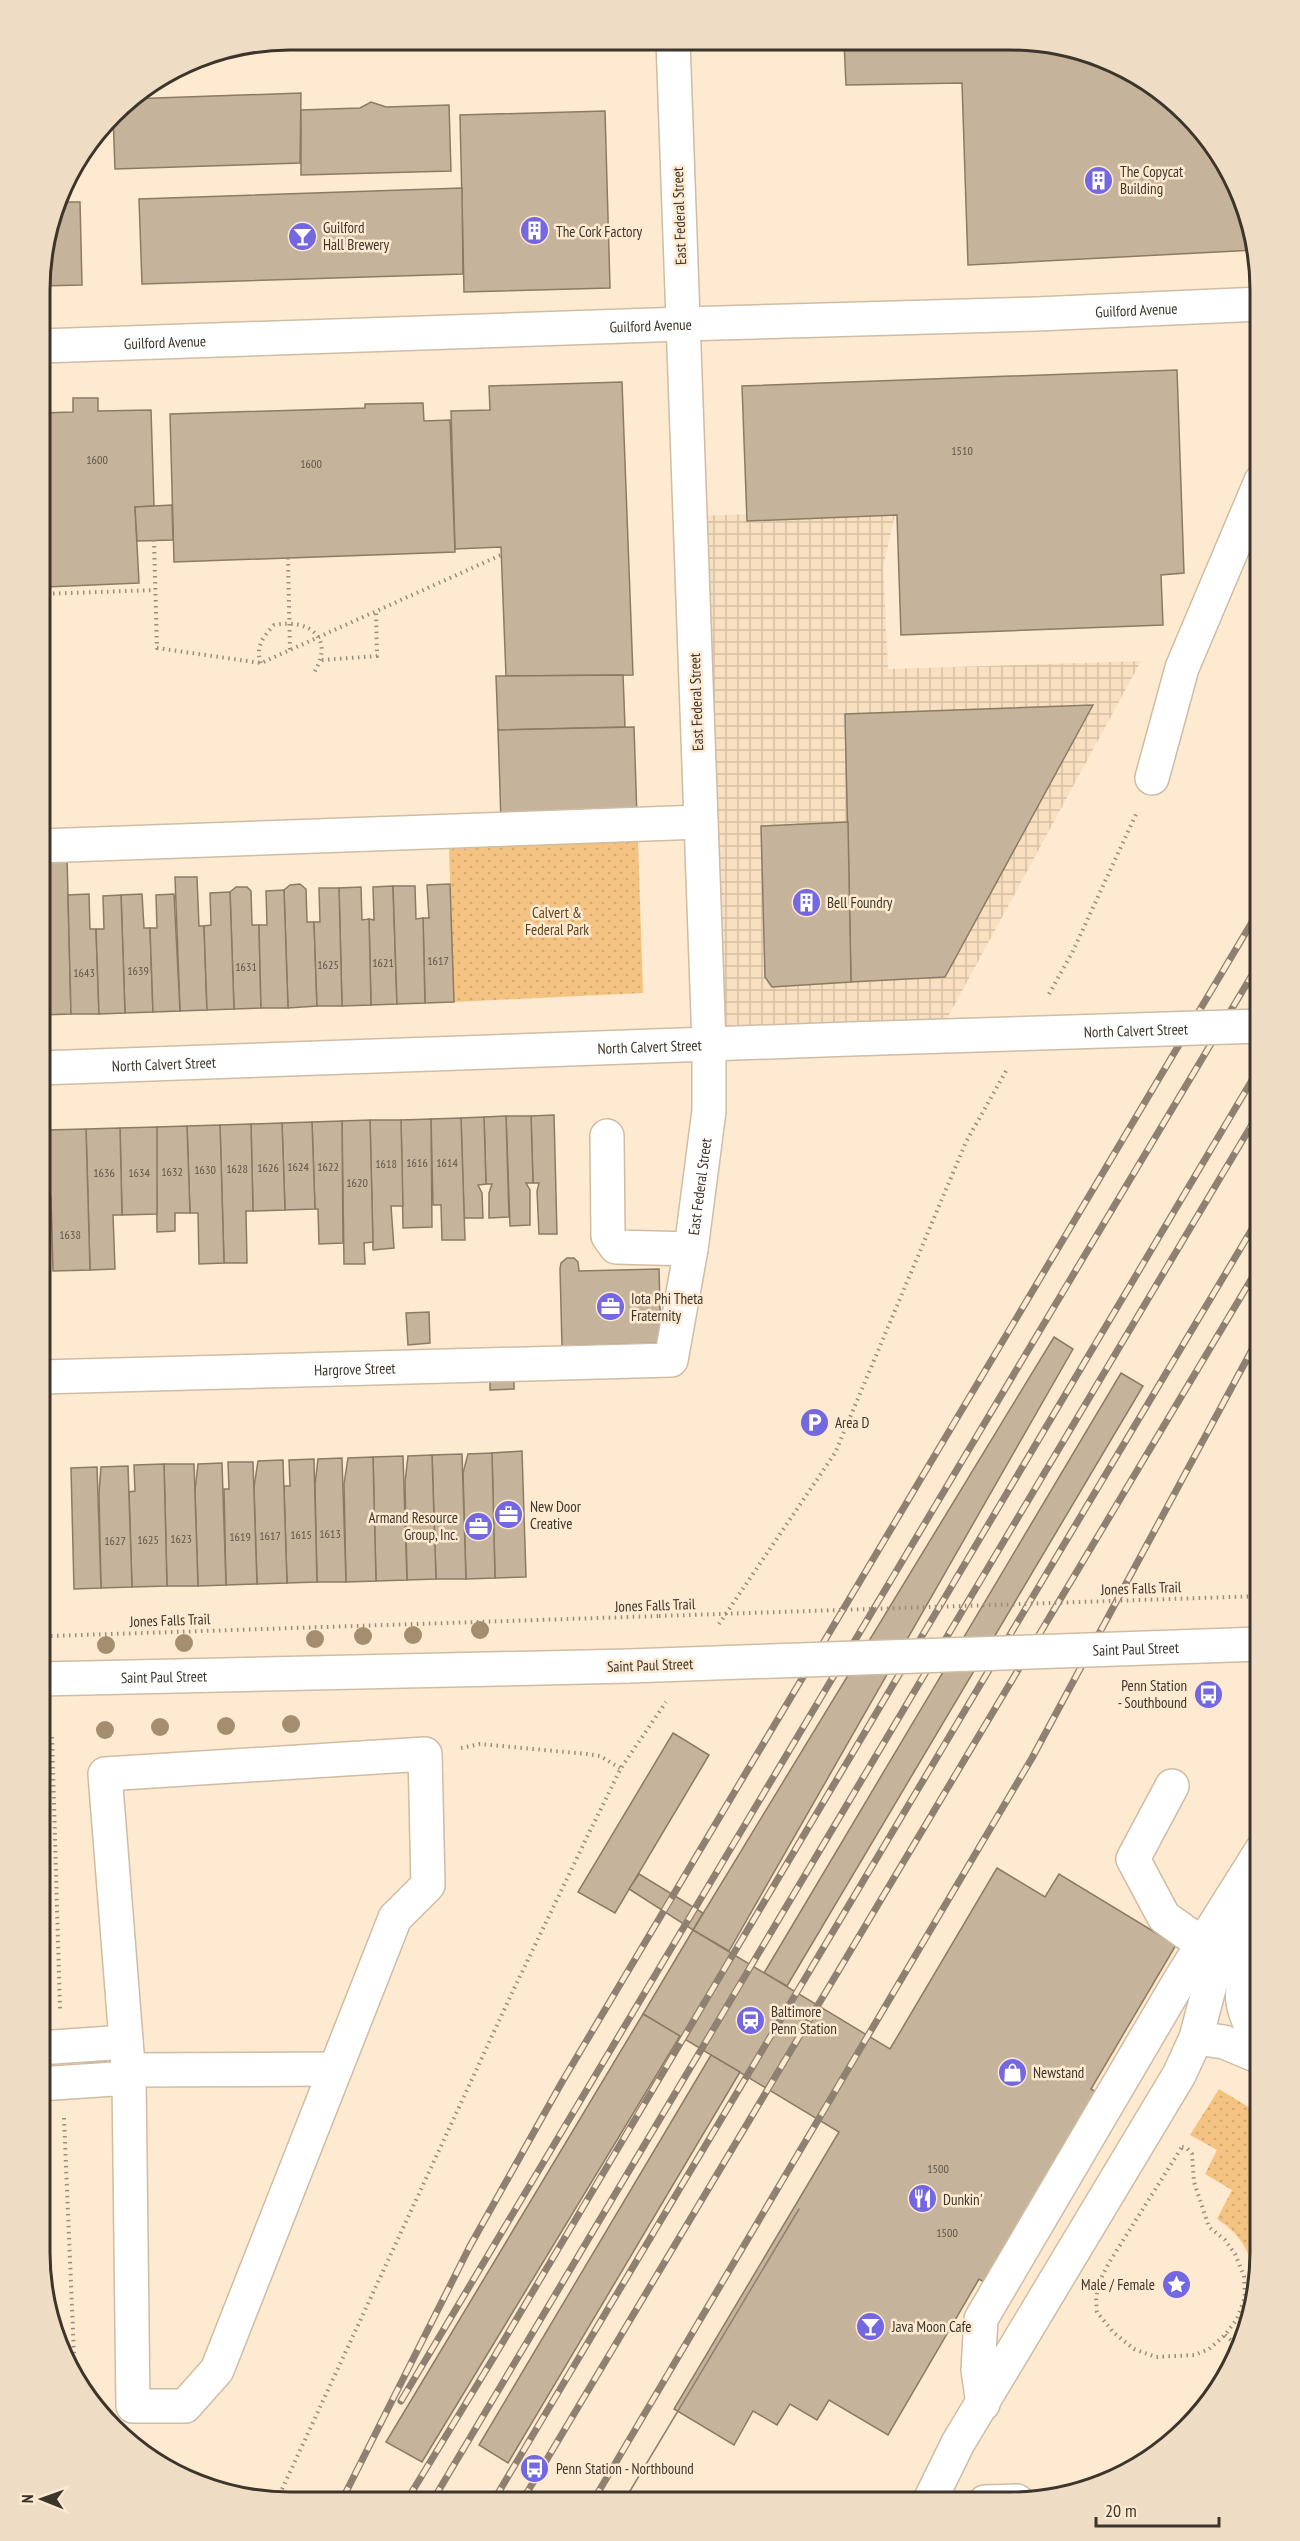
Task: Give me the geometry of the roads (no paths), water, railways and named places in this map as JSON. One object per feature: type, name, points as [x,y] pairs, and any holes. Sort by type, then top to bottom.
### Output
[{"type":"street","name":"East Federal Street","points":[[671,1360],[691,1249],[709,1111],[709,1044],[673,50]]},
{"type":"street","name":"Guilford Avenue","points":[[50,346],[1037,314],[1250,304]]},
{"type":"street","points":[[1152,778],[1182,668],[1250,507]]},
{"type":"street","points":[[50,846],[700,822]]},
{"type":"street","name":"North Calvert Street","points":[[50,1068],[1250,1026]]},
{"type":"street","points":[[607,1136],[608,1236],[616,1248],[691,1249]]},
{"type":"street","name":"Hargrove Street","points":[[50,1377],[671,1360]]},
{"type":"street","name":"Saint Paul Street","points":[[50,1679],[628,1666],[1250,1644]]},
{"type":"street","points":[[425,1754],[428,1885],[395,1918],[217,2370],[185,2406],[133,2406],[128,2063],[105,1774],[425,1754]]},
{"type":"street","points":[[1172,1786],[1132,1859],[1164,1917],[1202,1944]]},
{"type":"street","points":[[983,2404],[978,2370],[981,2319],[1202,1944],[1250,1868]]},
{"type":"street","points":[[934,2492],[958,2443],[1179,2075],[1210,2040],[1211,1981],[1250,1913]]},
{"type":"street","points":[[1250,1966],[1244,1976],[1241,1992],[1250,2022]]},
{"type":"street","points":[[1210,2040],[1250,2054]]},
{"type":"street","points":[[50,2050],[128,2063],[335,2069]]},
{"type":"street","points":[[50,2081],[128,2063]]},
{"type":"tram line","points":[[629,2492],[799,2209]]},
{"type":"railway","points":[[346,2492],[470,2246],[562,2082],[1250,925]]},
{"type":"railway","points":[[401,2401],[1250,978]]},
{"type":"railway","points":[[412,2492],[1250,1084]]},
{"type":"railway","points":[[438,2492],[1250,1128]]},
{"type":"railway","points":[[499,2492],[1250,1232]]},
{"type":"railway","points":[[527,2492],[1250,1281]]},
{"type":"railway","points":[[598,2492],[1032,1758],[1250,1353]]},
{"type":"place","name":"The Copycat Building","points":[[1099,180]]},
{"type":"place","name":"The Cork Factory","points":[[535,231]]},
{"type":"place","name":"Guilford Hall Brewery","points":[[302,236]]},
{"type":"place","name":"Bell Foundry","points":[[806,902]]},
{"type":"place","name":"Iota Phi Theta Fraternity","points":[[610,1307]]},
{"type":"place","name":"Area D","points":[[814,1422]]},
{"type":"place","name":"New Door Creative","points":[[509,1515]]},
{"type":"place","name":"Armand Resource Group, Inc.","points":[[479,1526]]},
{"type":"place","name":"Penn Station - Southbound","points":[[1208,1694]]},
{"type":"place","name":"Baltimore Penn Station","points":[[750,2020]]},
{"type":"place","name":"Newstand","points":[[1012,2072]]},
{"type":"place","name":"Dunkin'","points":[[922,2199]]},
{"type":"place","name":"Male / Female","points":[[1176,2284]]},
{"type":"place","name":"Java Moon Cafe","points":[[871,2326]]},
{"type":"place","name":"Penn Station - Northbound","points":[[535,2468]]},
{"type":"park label","name":"Calvert & Federal Park","points":[[557,920]]}]
